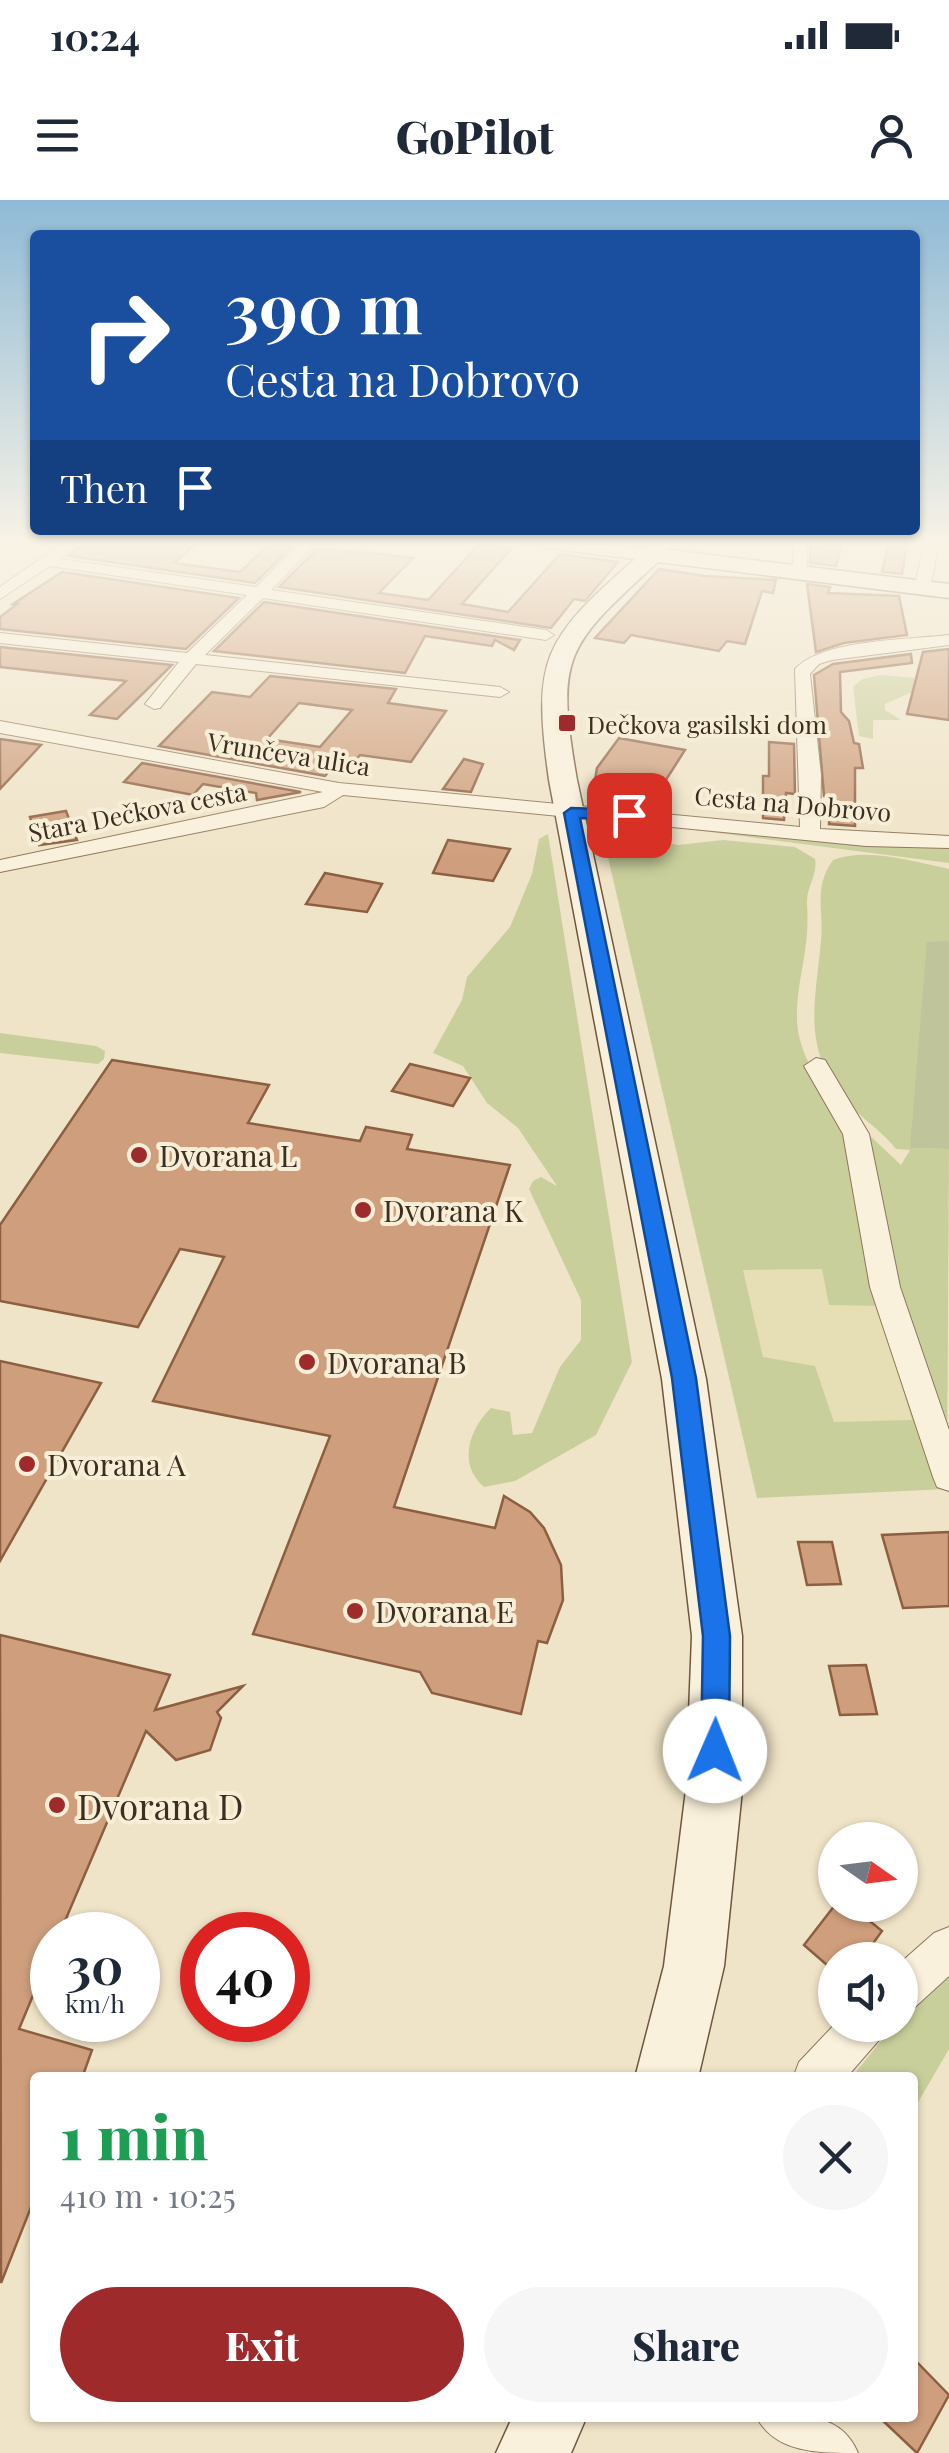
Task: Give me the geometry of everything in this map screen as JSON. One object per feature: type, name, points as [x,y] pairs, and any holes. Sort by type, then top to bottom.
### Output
[{"type":"street","points":[[86,647],[500,692]]},
{"type":"street","points":[[154,704],[203,647]]},
{"type":"street","points":[[569,647],[552,692],[571,813],[684,1378],[717,1636],[714,1790],[708,1848],[694,1966],[668,2072]]},
{"type":"street","points":[[810,834],[811,775],[801,673],[813,660],[830,655],[892,647]]},
{"type":"street","name":"Vrunčeva ulica","points":[[0,728],[340,789],[571,813]]},
{"type":"street","name":"Stara Dečkova cesta","points":[[0,866],[324,801],[340,789]]},
{"type":"street","name":"Cesta na Dobrovo","points":[[571,813],[949,842]]},
{"type":"street","points":[[816,1066],[848,1114],[856,1134],[884,1288],[949,1477]]},
{"type":"street","points":[[918,1976],[949,1948]]},
{"type":"street","points":[[821,2072],[848,2042]]},
{"type":"street","points":[[532,2453],[548,2422]]},
{"type":"street","points":[[789,2422],[832,2453]]},
{"type":"shaded area","points":[[822,1269],[878,1306],[912,1421],[834,1422],[815,1366],[763,1358],[742,1270]]},
{"type":"green space","points":[[881,675],[929,679],[923,687],[885,704],[885,710],[901,720],[873,720],[873,739],[859,736],[853,687],[862,679]]},
{"type":"green space","points":[[620,822],[618,834],[678,845],[723,840],[795,847],[815,859],[807,898],[807,934],[797,1011],[799,1035],[806,1057],[832,1097],[901,1165],[910,1150],[896,1149],[852,1107],[835,1087],[818,1048],[814,1008],[821,941],[821,889],[833,860],[847,856],[891,857],[949,869],[949,1024],[910,1148],[949,1149],[947,1489],[757,1498],[602,826]],"holes":[[[822,1269],[829,1305],[878,1306],[912,1420],[834,1422],[815,1366],[763,1357],[743,1270]]]},
{"type":"green space","points":[[640,823],[949,847],[949,863]]},
{"type":"green space","points":[[548,834],[632,1362],[596,1435],[515,1481],[484,1487],[469,1458],[477,1427],[491,1408],[510,1412],[513,1435],[532,1433],[560,1367],[581,1340],[581,1300],[529,1189],[541,1177],[557,1186],[518,1128],[487,1103],[463,1066],[433,1053],[462,1000],[467,977],[510,927],[532,874],[539,839]]},
{"type":"green space","points":[[927,942],[949,942],[949,1149],[910,1148]]},
{"type":"green space","points":[[0,1033],[96,1046],[105,1051],[104,1059],[98,1064],[0,1053]]},
{"type":"green space","points":[[949,1970],[949,2049],[918,2102],[918,2072],[856,2072],[880,2042],[918,2042],[918,2000]]},
{"type":"building","points":[[0,647],[172,665],[117,719],[90,715],[126,681],[0,667]]},
{"type":"building","points":[[218,647],[419,647],[405,673],[214,651]]},
{"type":"building","points":[[949,649],[949,720],[907,714],[923,652]]},
{"type":"building","points":[[911,654],[912,663],[840,672],[841,712],[849,721],[854,743],[859,744],[863,768],[855,768],[855,826],[829,824],[830,797],[824,796],[814,675],[833,664]]},
{"type":"building","points":[[270,676],[396,689],[388,703],[446,711],[411,762],[360,755],[352,764],[337,762],[325,776],[159,746],[212,692],[250,697]],"holes":[[[299,703],[352,710],[320,747],[267,739]]]},
{"type":"building","points":[[619,738],[685,750],[648,808],[591,803],[597,768]]},
{"type":"building","points":[[0,739],[41,745],[0,789]]},
{"type":"building","points":[[769,742],[794,744],[795,794],[786,793],[784,820],[763,818],[763,776],[769,776]]},
{"type":"building","points":[[464,759],[483,764],[471,792],[443,789]]},
{"type":"building","points":[[142,763],[301,792],[257,800],[256,793],[203,784],[193,795],[124,782]]},
{"type":"building","points":[[66,811],[77,840],[39,845],[30,817]]},
{"type":"building","points":[[448,840],[510,849],[493,881],[433,873]]},
{"type":"building","points":[[325,873],[382,884],[367,912],[306,904]]},
{"type":"building","points":[[112,1060],[269,1085],[248,1123],[360,1141],[366,1127],[412,1135],[407,1149],[510,1165],[394,1507],[495,1528],[504,1496],[530,1512],[544,1528],[561,1565],[563,1600],[547,1643],[538,1641],[521,1714],[432,1693],[420,1672],[253,1634],[330,1436],[153,1401],[224,1257],[180,1249],[138,1327],[0,1301],[0,1225]]},
{"type":"building","points":[[410,1064],[470,1078],[453,1106],[392,1091]]},
{"type":"building","name":"Dvorana A","points":[[0,1361],[101,1383],[0,1561]]},
{"type":"building","points":[[949,1532],[949,1606],[903,1608],[882,1535]]},
{"type":"building","points":[[798,1542],[832,1542],[841,1584],[807,1585]]},
{"type":"building","name":"Dvorana D","points":[[0,1635],[170,1675],[155,1710],[243,1686],[217,1712],[221,1718],[210,1750],[176,1760],[146,1731],[69,1912],[30,1912],[30,2003],[19,2029],[30,2032],[30,2042],[64,2042],[92,2050],[84,2072],[30,2072],[30,2210],[1,2283]]},
{"type":"building","points":[[866,1665],[877,1714],[840,1715],[829,1666]]},
{"type":"building","points":[[822,1922],[871,1922],[882,1931],[874,1942],[818,1942],[818,1957],[804,1945]]},
{"type":"building","points":[[918,2363],[949,2395],[917,2453],[884,2422],[918,2422]]},
{"type":"place","name":"Dečkova gasilski dom","points":[[567,723]]},
{"type":"place","name":"Dvorana L","points":[[139,1155]]},
{"type":"place","name":"Dvorana K","points":[[363,1210]]},
{"type":"place","name":"Dvorana B","points":[[307,1362]]},
{"type":"place","name":"Dvorana A","points":[[27,1464]]},
{"type":"place","name":"Dvorana E","points":[[355,1611]]},
{"type":"place","name":"Dvorana D","points":[[57,1805]]},
{"type":"route","points":[[629,815],[571,813],[684,1378],[717,1636],[715,1751]]}]
